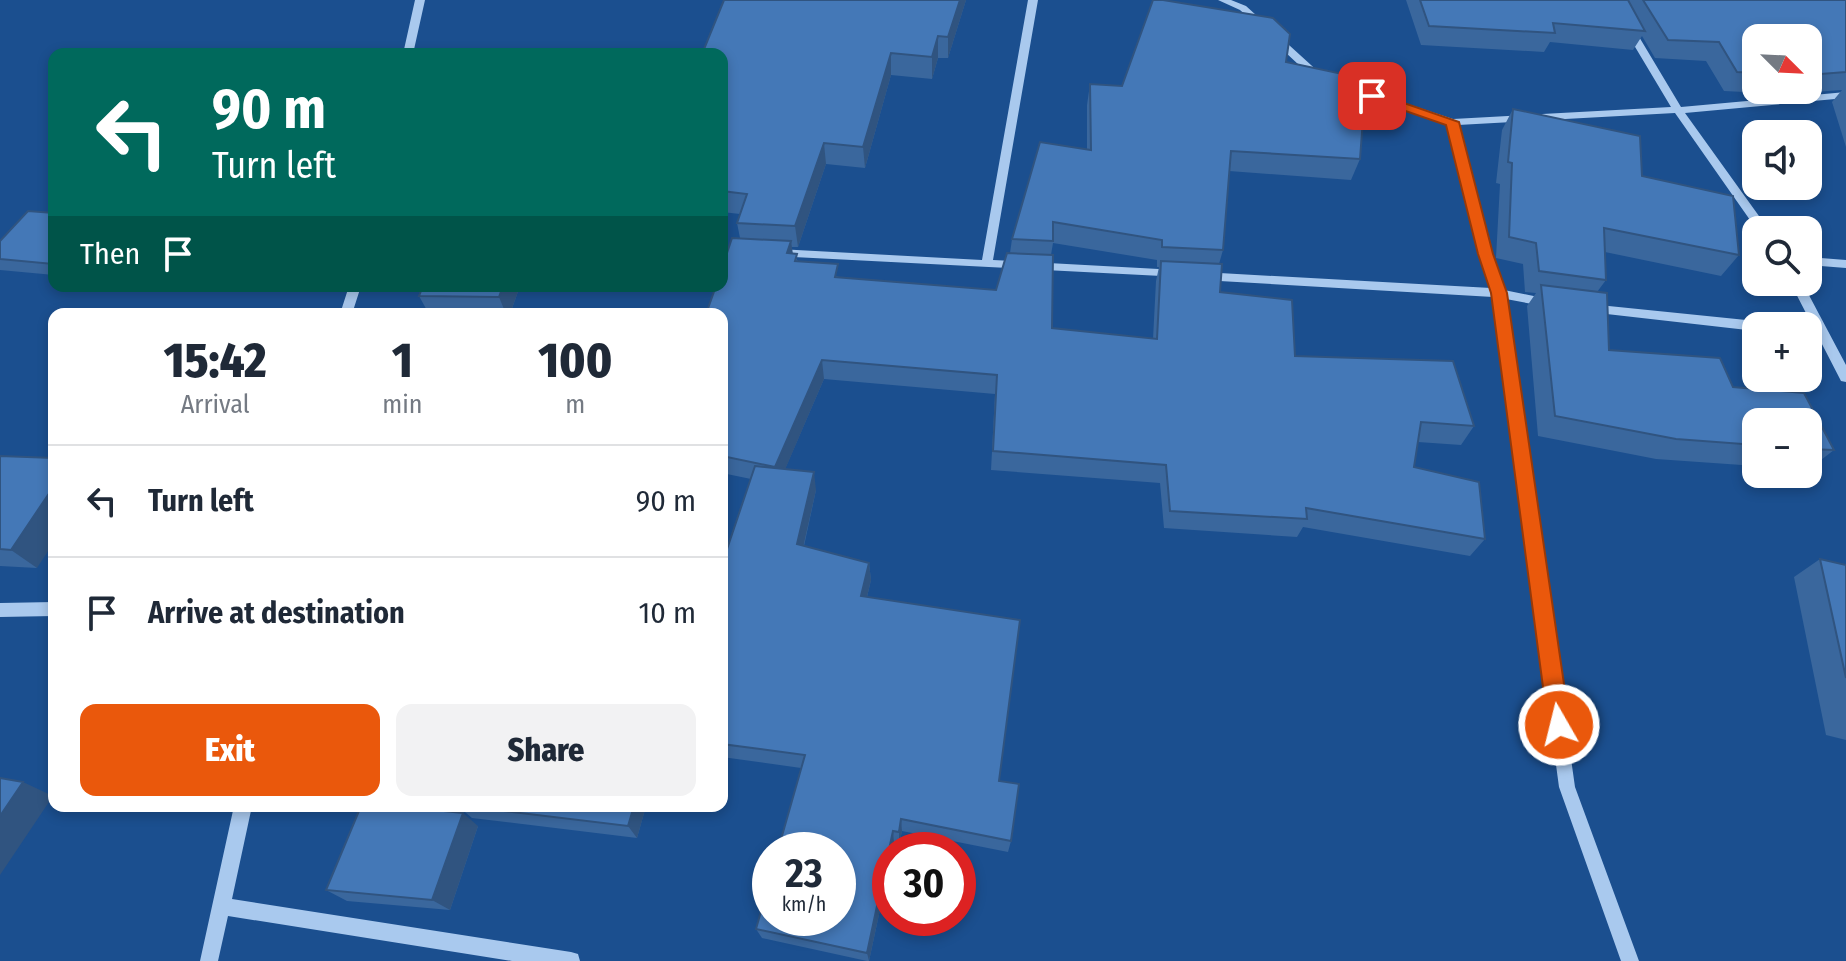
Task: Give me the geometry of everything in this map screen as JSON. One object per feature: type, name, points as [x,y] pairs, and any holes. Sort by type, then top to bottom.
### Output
[{"type":"street","points":[[409,48],[420,0]]},
{"type":"street","points":[[987,263],[1033,0]]},
{"type":"street","points":[[1223,0],[1243,8],[1319,78],[1452,122],[1678,110],[1846,95]]},
{"type":"street","points":[[1612,0],[1678,110],[1753,216]]},
{"type":"street","points":[[1452,122],[1499,293],[1567,787],[1630,961]]},
{"type":"street","points":[[769,252],[1499,293],[1556,304]]},
{"type":"street","points":[[1822,262],[1846,264]]},
{"type":"street","points":[[1804,296],[1846,377]]},
{"type":"street","points":[[1572,306],[1742,324]]},
{"type":"street","points":[[0,610],[48,609]]},
{"type":"street","points":[[209,961],[242,812]]},
{"type":"street","points":[[221,906],[571,961]]},
{"type":"building","points":[[724,0],[960,0],[948,37],[938,36],[932,57],[891,53],[863,147],[824,143],[795,226],[737,223],[747,194],[728,192],[728,48],[704,48]]},
{"type":"building","points":[[1153,0],[1273,18],[1290,34],[1286,62],[1366,79],[1360,159],[1231,151],[1223,250],[1162,247],[1162,240],[1053,222],[1053,241],[1012,239],[1040,142],[1091,150],[1090,84],[1122,86]]},
{"type":"building","points":[[1420,0],[1628,0],[1645,31],[1553,23],[1555,33],[1429,26]]},
{"type":"building","points":[[1643,0],[1846,0],[1846,72],[1822,74],[1822,24],[1742,24],[1742,72],[1737,72],[1719,42],[1668,40]]},
{"type":"building","points":[[1513,109],[1640,136],[1642,176],[1733,196],[1739,255],[1604,228],[1606,280],[1539,271],[1536,243],[1509,237],[1512,163],[1508,162]]},
{"type":"building","points":[[28,211],[48,213],[48,264],[0,259],[0,241]]},
{"type":"building","points":[[732,238],[791,241],[787,253],[797,254],[795,261],[838,264],[835,277],[996,290],[1007,253],[1053,255],[1052,328],[1157,339],[1161,261],[1222,264],[1220,292],[1292,300],[1295,356],[1453,361],[1474,426],[1421,422],[1414,467],[1479,482],[1485,539],[1306,508],[1307,519],[1170,511],[1166,465],[993,451],[997,375],[822,360],[775,467],[728,457],[728,308],[708,308],[714,292],[728,292],[728,250]]},
{"type":"building","points":[[1541,285],[1607,293],[1609,350],[1720,358],[1733,387],[1742,388],[1742,392],[1804,393],[1812,408],[1742,408],[1742,444],[1676,439],[1555,416]]},
{"type":"building","points":[[421,292],[501,292],[499,297],[419,296]]},
{"type":"building","points":[[1822,427],[1834,450],[1822,450]]},
{"type":"building","points":[[0,456],[48,458],[48,495],[11,550],[0,549]]},
{"type":"building","points":[[755,466],[814,472],[797,544],[869,563],[861,596],[1020,620],[999,781],[1019,784],[1011,841],[901,819],[899,832],[872,832],[872,930],[867,953],[788,936],[856,936],[856,832],[783,832],[805,755],[728,745],[728,546]]},
{"type":"building","points":[[1820,559],[1846,565],[1846,678]]},
{"type":"building","points":[[0,778],[23,782],[0,816]]},
{"type":"building","points":[[358,812],[463,813],[432,900],[326,890]]},
{"type":"building","points":[[512,812],[632,812],[628,826]]},
{"type":"route","points":[[1372,96],[1452,122],[1499,293],[1559,725]]}]
